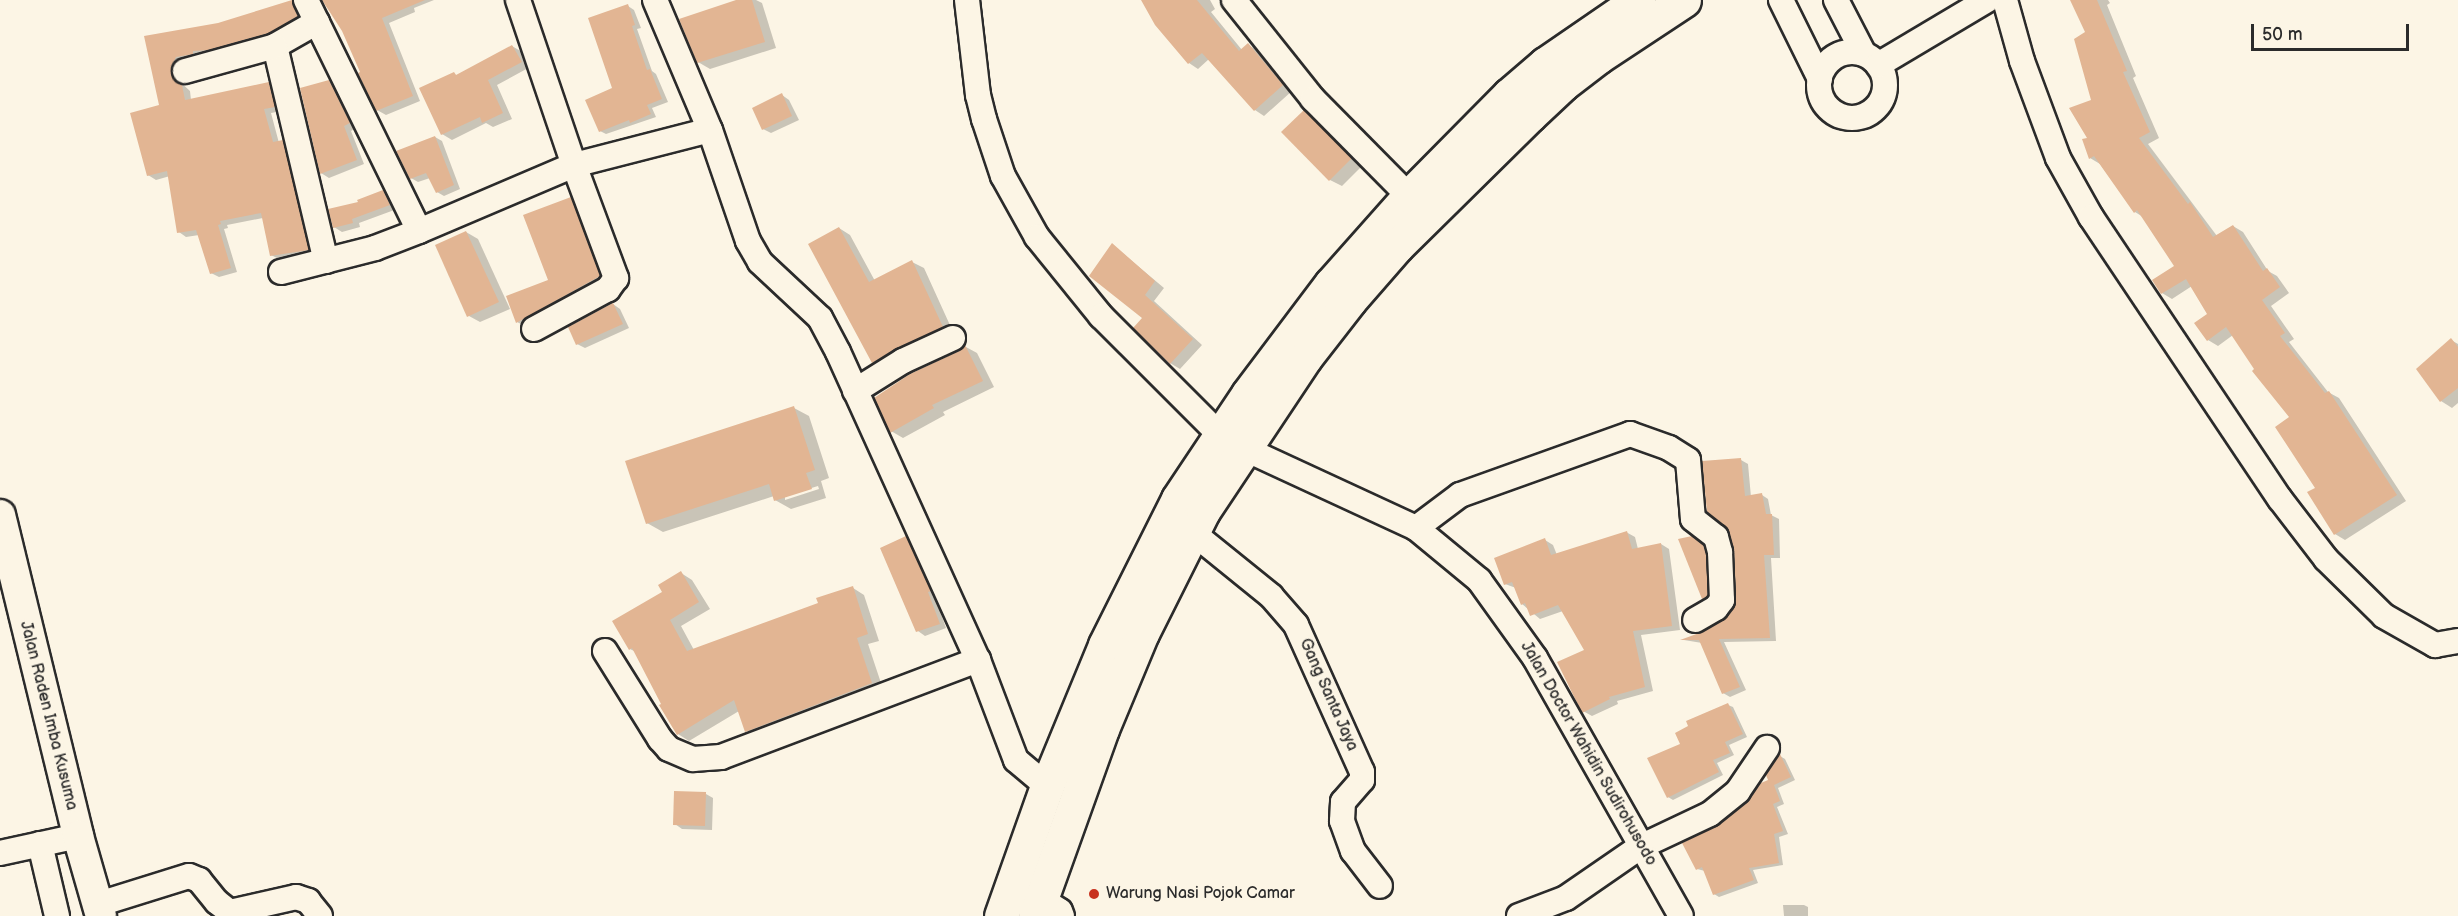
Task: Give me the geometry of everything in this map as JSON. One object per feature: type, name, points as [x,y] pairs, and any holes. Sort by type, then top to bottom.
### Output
[{"type":"main road","points":[[1001,916],[1047,786],[1105,645],[1191,514],[1232,442],[1408,196],[1590,47],[1638,0]]},
{"type":"main road","points":[[1590,47],[1684,0]]},
{"type":"main road","points":[[1340,292],[1397,246],[1519,105]]},
{"type":"main road","points":[[1046,910],[1097,746],[1191,514]]},
{"type":"main road","points":[[1068,732],[1097,746]]},
{"type":"street","points":[[306,0],[345,86],[419,231]]},
{"type":"street","points":[[518,0],[574,165],[616,278],[608,290],[534,329]]},
{"type":"street","points":[[655,0],[710,130],[737,213],[760,262],[820,318],[978,660],[1016,760],[1047,786]]},
{"type":"street","points":[[967,0],[978,95],[984,119],[1003,176],[1037,237],[1101,316],[1232,442]]},
{"type":"street","points":[[1234,0],[1313,99],[1408,196]]},
{"type":"street","points":[[1781,0],[1820,79],[1821,98],[1833,113],[1851,119],[1869,114],[1882,101],[1886,83],[1836,0]]},
{"type":"street","points":[[1820,79],[1826,66],[1836,57],[1850,52],[1871,60],[1987,0]]},
{"type":"street","points":[[2005,0],[2022,61],[2058,158],[2091,217],[2280,499],[2326,559],[2384,616],[2435,645],[2458,641]]},
{"type":"street","points":[[185,71],[275,46],[317,22]]},
{"type":"street","points":[[275,46],[326,261]]},
{"type":"street","points":[[281,272],[375,249],[574,165],[710,130]]},
{"type":"street","points":[[855,391],[903,361],[953,338]]},
{"type":"street","points":[[1416,528],[1460,495],[1630,434],[1669,447],[1688,460],[1693,519],[1716,537],[1724,593],[1716,608],[1695,620]]},
{"type":"street","name":"Jalan Doctor Wahidin Sudirohusodo","points":[[1232,442],[1416,528],[1479,580],[1535,657],[1640,847],[1681,916]]},
{"type":"street","name":"Gang Santa Jaya","points":[[1191,514],[1296,625],[1362,772],[1362,780],[1343,802],[1342,821],[1353,851],[1380,886]]},
{"type":"street","name":"Jalan Raden Imba Kusuma","points":[[0,515],[78,836],[100,910]]},
{"type":"street","points":[[605,651],[660,739],[669,749],[693,759],[721,757],[978,660]]},
{"type":"street","points":[[1519,916],[1566,898],[1640,847],[1710,814],[1738,791],[1767,748]]},
{"type":"street","points":[[0,853],[78,836]]},
{"type":"street","points":[[40,844],[57,916]]},
{"type":"street","points":[[100,910],[189,876],[199,880],[230,914],[296,897],[309,901],[320,916]]},
{"type":"building","points":[[292,0],[298,16],[269,33],[208,50],[193,51],[193,54],[176,57],[171,67],[171,75],[182,85],[185,100],[269,82],[275,107],[264,109],[273,142],[283,140],[309,250],[270,256],[261,213],[220,221],[221,224],[218,225],[231,268],[210,274],[196,230],[177,233],[167,171],[147,176],[130,113],[159,105],[144,36],[218,23]]},
{"type":"building","points":[[322,0],[425,0],[382,18],[413,96],[376,111],[342,31]]},
{"type":"building","points":[[736,0],[752,0],[765,42],[697,63],[679,19]]},
{"type":"building","points":[[1141,0],[1197,0],[1239,51],[1248,43],[1283,85],[1254,111],[1202,53],[1188,64],[1155,25]]},
{"type":"building","points":[[2070,0],[2097,0],[2127,71],[2123,72],[2150,132],[2139,138],[2188,204],[2190,202],[2213,237],[2233,225],[2263,271],[2267,268],[2280,287],[2262,300],[2285,333],[2280,336],[2325,393],[2329,391],[2397,495],[2334,535],[2307,492],[2315,488],[2275,427],[2289,417],[2252,371],[2254,369],[2226,327],[2207,341],[2194,323],[2207,314],[2186,279],[2161,294],[2152,280],[2174,266],[2137,210],[2134,213],[2094,156],[2089,159],[2082,139],[2087,138],[2069,108],[2091,100],[2074,39],[2085,32]]},
{"type":"building","points":[[628,4],[635,25],[632,26],[647,70],[650,69],[662,99],[647,105],[651,114],[599,132],[585,100],[612,88],[588,18]]},
{"type":"building","points":[[512,45],[522,62],[488,80],[503,113],[482,123],[480,117],[441,135],[419,88],[454,72],[456,75]]},
{"type":"building","points":[[329,80],[350,123],[344,126],[357,160],[320,174],[300,88]]},
{"type":"building","points":[[782,93],[792,116],[762,130],[752,108]]},
{"type":"building","points":[[1304,110],[1352,158],[1329,181],[1281,132]]},
{"type":"building","points":[[435,136],[454,185],[436,193],[426,173],[410,179],[396,151]]},
{"type":"building","points":[[383,190],[390,205],[352,219],[353,223],[333,228],[328,209],[358,202],[357,200]]},
{"type":"building","points":[[571,197],[600,276],[516,323],[506,296],[548,280],[523,215]]},
{"type":"building","points":[[839,227],[869,282],[912,260],[943,327],[897,348],[872,363],[808,244]]},
{"type":"building","points":[[466,231],[499,302],[467,317],[435,245]]},
{"type":"building","points":[[1112,243],[1155,281],[1145,295],[1193,339],[1170,364],[1133,328],[1142,318],[1089,276]]},
{"type":"building","points":[[613,303],[623,324],[576,345],[568,327]]},
{"type":"building","points":[[2451,338],[2458,347],[2458,388],[2440,402],[2416,369]]},
{"type":"building","points":[[965,345],[983,381],[932,405],[934,408],[890,433],[874,398],[910,374],[959,351]]},
{"type":"building","points":[[794,406],[815,470],[806,473],[812,489],[774,501],[769,484],[646,524],[625,461]]},
{"type":"building","points":[[1741,458],[1745,496],[1762,493],[1766,514],[1772,514],[1774,555],[1764,555],[1770,638],[1719,639],[1740,687],[1722,694],[1699,640],[1680,640],[1702,632],[1723,620],[1734,608],[1736,599],[1734,548],[1725,526],[1707,512],[1702,461]]},
{"type":"building","points":[[1627,531],[1632,549],[1661,543],[1672,626],[1633,631],[1645,687],[1609,697],[1610,699],[1582,713],[1557,662],[1584,650],[1558,605],[1530,616],[1525,603],[1521,605],[1512,582],[1504,585],[1494,558],[1545,538],[1551,555]]},
{"type":"building","points":[[906,536],[931,591],[928,592],[940,624],[916,632],[880,548]]},
{"type":"building","points":[[1692,536],[1703,545],[1706,554],[1708,596],[1702,599],[1678,539]]},
{"type":"building","points":[[681,571],[699,602],[670,620],[687,651],[818,603],[816,598],[853,586],[868,634],[857,638],[872,683],[745,732],[734,700],[677,735],[659,705],[661,704],[632,648],[629,650],[612,621],[662,592],[658,585]]},
{"type":"building","points":[[1728,703],[1743,734],[1725,742],[1730,753],[1713,760],[1719,772],[1667,798],[1647,758],[1680,744],[1675,733],[1688,726],[1686,721]]},
{"type":"building","points":[[1780,754],[1791,777],[1774,785],[1780,801],[1773,804],[1783,831],[1774,834],[1779,863],[1749,868],[1754,880],[1713,895],[1702,867],[1696,870],[1682,843],[1719,825],[1747,802],[1761,783],[1768,780],[1766,775]]},
{"type":"building","points":[[674,791],[706,792],[705,826],[673,825]]},
{"type":"place","name":"Warung Nasi Pojok Camar","points":[[1094,894]]}]
